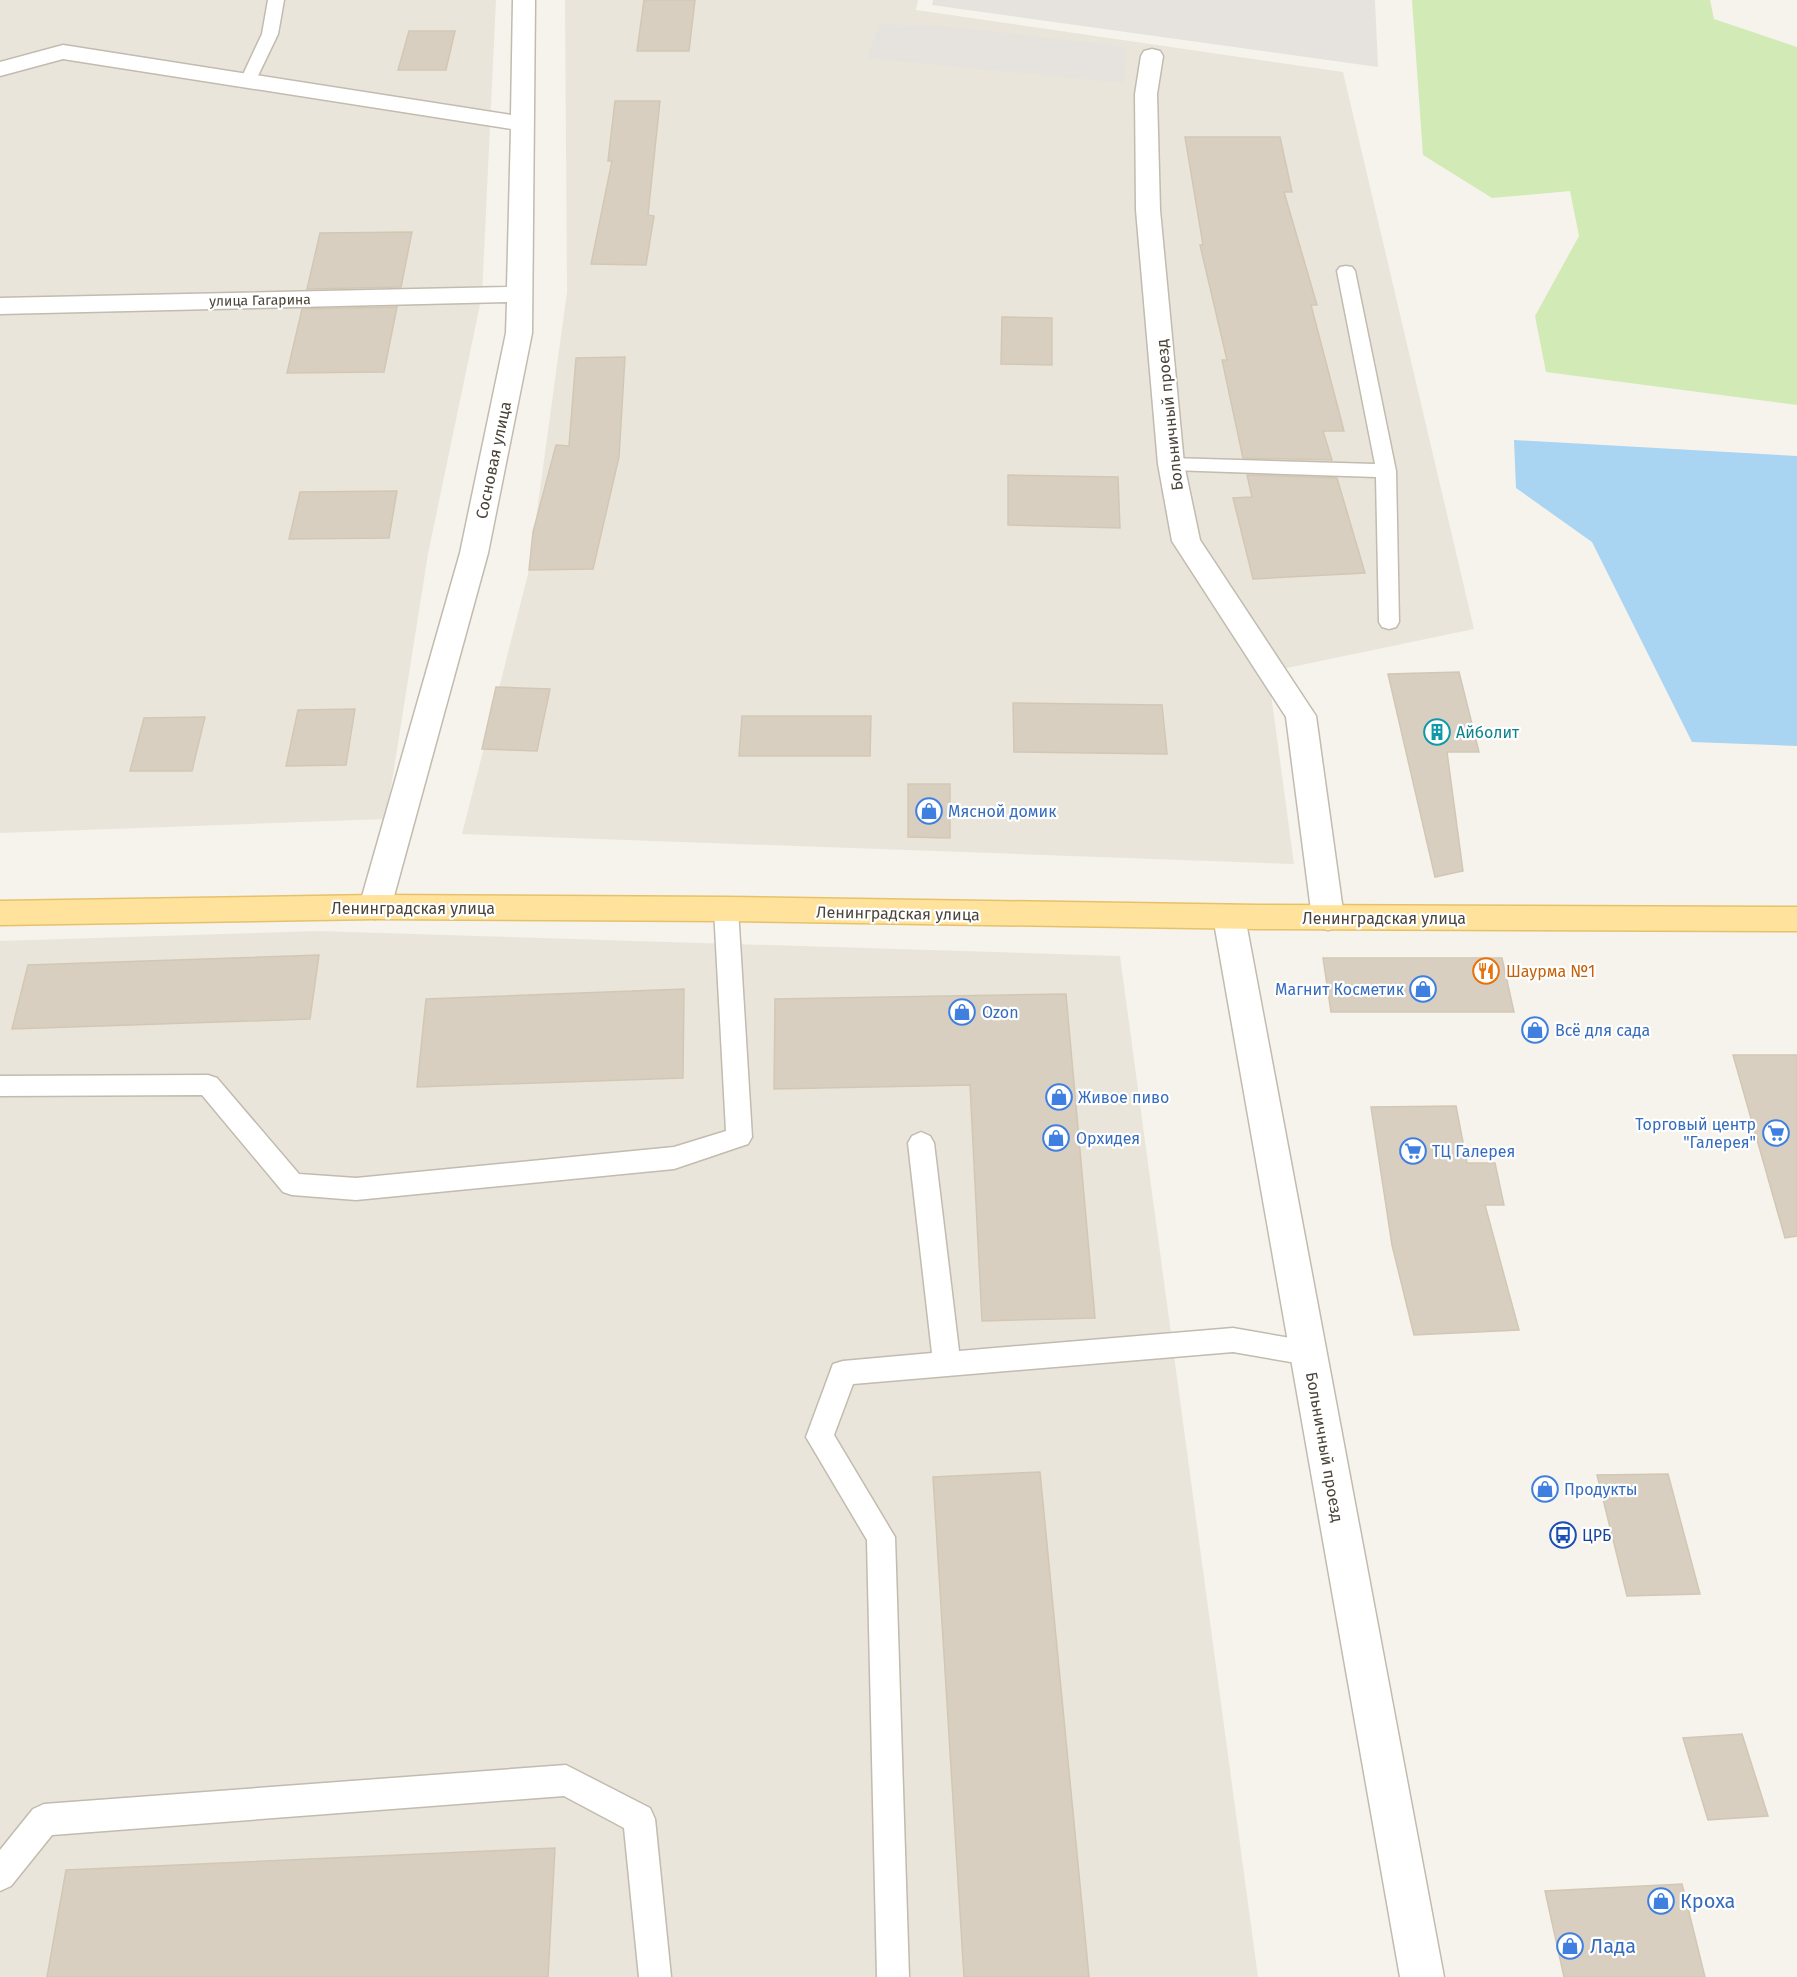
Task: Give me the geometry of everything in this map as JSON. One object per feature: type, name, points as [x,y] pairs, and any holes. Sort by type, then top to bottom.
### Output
[{"type":"main road","name":"Ленинградская улица","points":[[0,913],[375,907],[726,909],[1328,918],[1797,919]]},
{"type":"street","name":"Сосновая улица","points":[[375,907],[474,553],[519,333],[524,0]]},
{"type":"street","points":[[0,69],[63,52],[522,124]]},
{"type":"street","points":[[0,54],[27,61]]},
{"type":"street","name":"Больничный проезд","points":[[1152,56],[1146,94],[1145,130],[1148,210],[1171,464],[1186,541],[1301,716],[1328,918]]},
{"type":"street","name":"улица Гагарина","points":[[0,306],[520,294]]},
{"type":"street","name":"Больничный проезд","points":[[1243,917],[1308,1353],[1422,1977]]},
{"type":"lane","points":[[248,81],[270,34],[276,0]]},
{"type":"lane","points":[[1346,272],[1386,471],[1389,622]]},
{"type":"lane","points":[[1171,464],[1386,471]]},
{"type":"lane","points":[[0,1086],[208,1085],[292,1184],[356,1189],[674,1158],[740,1137],[726,909]]},
{"type":"lane","points":[[921,1143],[948,1364]]},
{"type":"lane","points":[[893,1977],[881,1537],[820,1437],[843,1373],[1233,1340],[1308,1353]]},
{"type":"lane","points":[[0,1875],[44,1820],[566,1780],[639,1819],[655,1977]]},
{"type":"shaded area","points":[[0,0],[496,0],[482,295],[428,554],[386,819],[0,833]]},
{"type":"shaded area","points":[[565,0],[918,0],[916,10],[1343,72],[1474,629],[1268,672],[1294,864],[462,834],[529,570],[567,292]]},
{"type":"shaded area","points":[[933,0],[1375,0],[1378,67],[932,5]]},
{"type":"shaded area","points":[[879,24],[953,27],[1126,47],[1125,83],[867,58]]},
{"type":"shaded area","points":[[317,931],[1120,956],[1258,1977],[0,1977],[0,941]]},
{"type":"green space","points":[[1412,0],[1710,0],[1714,19],[1797,47],[1797,405],[1546,372],[1535,316],[1579,236],[1570,191],[1492,198],[1423,155]]},
{"type":"water","points":[[1514,440],[1797,456],[1797,746],[1692,742],[1592,542],[1516,488]]},
{"type":"building","points":[[644,0],[695,0],[689,51],[637,51]]},
{"type":"building","points":[[409,31],[455,31],[446,70],[398,70]]},
{"type":"building","points":[[615,101],[660,101],[648,215],[654,216],[646,265],[591,264],[612,161],[608,161]]},
{"type":"building","points":[[1185,137],[1280,137],[1292,192],[1284,192],[1317,305],[1311,305],[1344,431],[1323,431],[1332,460],[1243,458],[1222,360],[1227,360],[1200,245],[1203,245]]},
{"type":"building","points":[[412,232],[401,287],[307,289],[320,233]]},
{"type":"building","points":[[397,307],[384,372],[287,373],[302,309]]},
{"type":"building","points":[[1002,317],[1052,318],[1052,365],[1001,364]]},
{"type":"building","points":[[625,357],[619,457],[593,569],[529,570],[533,532],[556,445],[569,446],[576,358]]},
{"type":"building","points":[[1008,475],[1118,477],[1120,528],[1008,525]]},
{"type":"building","points":[[1247,475],[1337,478],[1365,573],[1253,579],[1233,498],[1252,497]]},
{"type":"building","points":[[397,491],[389,538],[289,539],[300,492]]},
{"type":"building","points":[[1459,672],[1479,752],[1447,752],[1463,871],[1435,877],[1388,674]]},
{"type":"building","points":[[496,687],[550,689],[537,751],[482,749]]},
{"type":"building","points":[[1013,703],[1162,705],[1167,754],[1014,752]]},
{"type":"building","points":[[355,709],[346,765],[286,766],[298,710]]},
{"type":"building","points":[[742,716],[871,716],[870,756],[739,756]]},
{"type":"building","points":[[205,717],[192,771],[130,771],[144,718]]},
{"type":"building","name":"Мясной домик","points":[[908,784],[950,784],[950,838],[908,837]]},
{"type":"building","points":[[319,955],[310,1019],[12,1029],[28,965]]},
{"type":"building","points":[[1323,958],[1502,958],[1514,1012],[1331,1012]]},
{"type":"building","points":[[684,989],[683,1078],[417,1087],[426,999]]},
{"type":"building","points":[[1066,994],[1095,1318],[982,1321],[970,1085],[774,1089],[775,999]]},
{"type":"building","name":"Торговый центр \"Галерея\"","points":[[1733,1055],[1797,1055],[1797,1236],[1785,1238]]},
{"type":"building","points":[[1456,1106],[1467,1163],[1495,1163],[1504,1205],[1485,1205],[1519,1330],[1414,1335],[1392,1245],[1371,1107]]},
{"type":"building","points":[[1040,1472],[1089,1977],[964,1977],[933,1477]]},
{"type":"building","points":[[1668,1474],[1700,1594],[1627,1596],[1597,1475]]},
{"type":"building","points":[[1742,1734],[1768,1816],[1708,1820],[1683,1738]]},
{"type":"building","points":[[555,1848],[548,1977],[47,1977],[66,1870]]},
{"type":"building","points":[[1682,1884],[1705,1977],[1564,1977],[1545,1891]]},
{"type":"place","name":"Айболит","points":[[1437,732]]},
{"type":"place","name":"Мясной домик","points":[[929,811]]},
{"type":"place","name":"Шаурма №1","points":[[1486,971]]},
{"type":"place","name":"Магнит Косметик","points":[[1423,989]]},
{"type":"place","name":"Ozon","points":[[962,1012]]},
{"type":"place","name":"Всё для сада","points":[[1535,1030]]},
{"type":"place","name":"Живое пиво","points":[[1059,1097]]},
{"type":"place","name":"Торговый центр \"Галерея\"","points":[[1776,1133]]},
{"type":"place","name":"Орхидея","points":[[1056,1138]]},
{"type":"place","name":"ТЦ Галерея","points":[[1413,1151]]},
{"type":"place","name":"Продукты","points":[[1545,1489]]},
{"type":"place","name":"ЦРБ","points":[[1563,1535]]},
{"type":"place","name":"Кроха","points":[[1661,1901]]},
{"type":"place","name":"Лада","points":[[1570,1946]]}]
